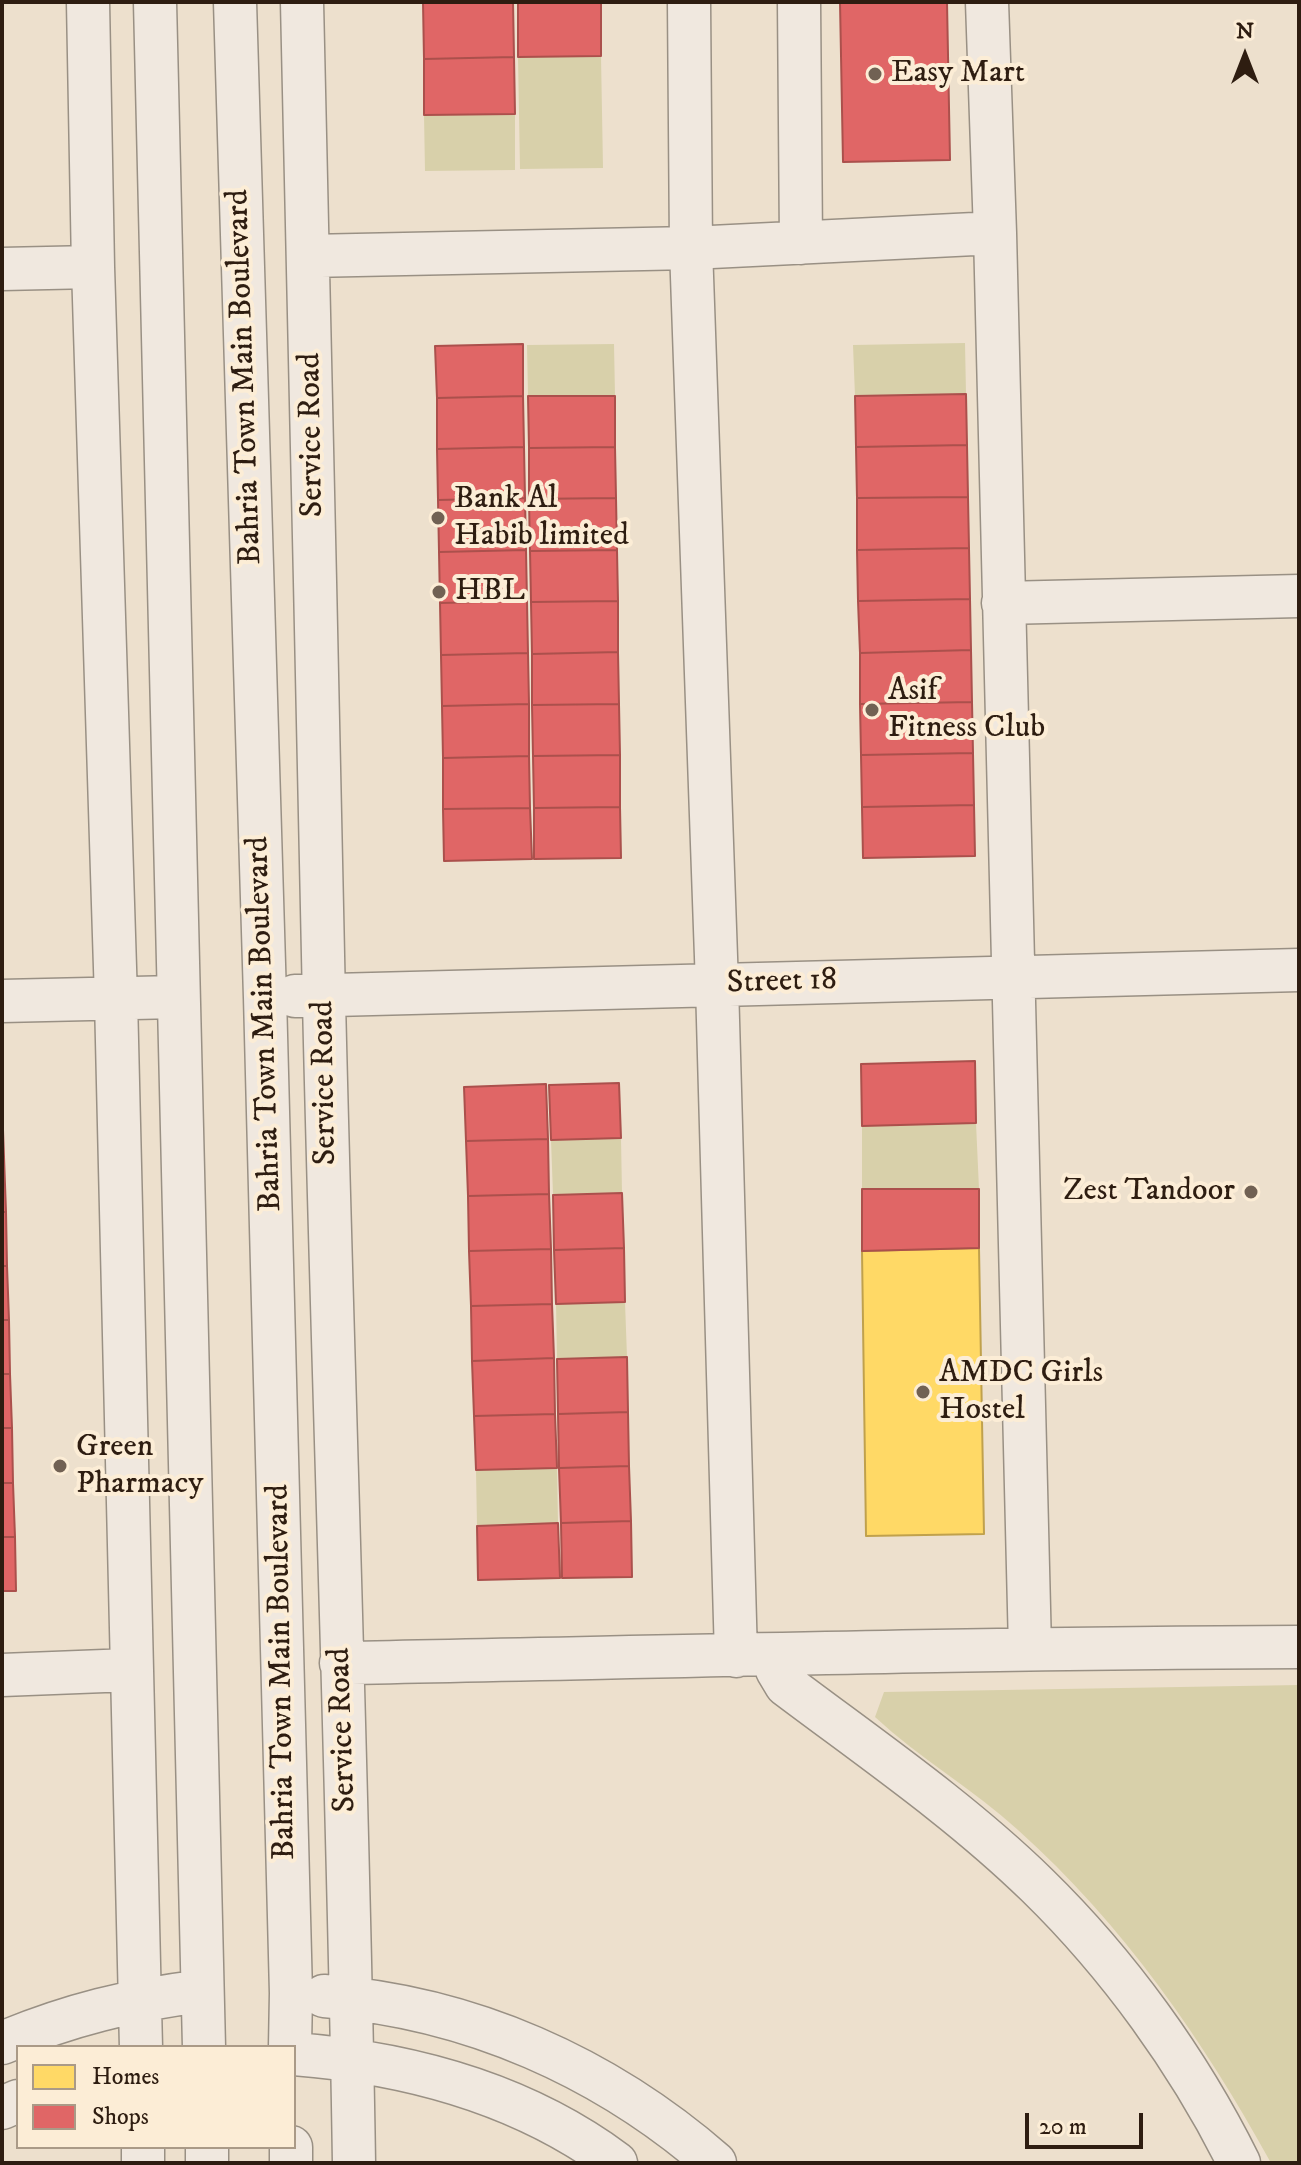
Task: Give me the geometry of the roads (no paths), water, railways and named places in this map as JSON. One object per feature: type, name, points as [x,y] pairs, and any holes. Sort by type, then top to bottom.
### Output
[{"type":"street","points":[[88,2],[141,2045]]},
{"type":"street","points":[[155,2],[204,2045]]},
{"type":"street","name":"Bahria Town Main Boulevard","points":[[235,2],[265,997],[290,2045]]},
{"type":"street","name":"Service Road","points":[[302,2],[354,2163]]},
{"type":"street","points":[[689,2],[691,248],[717,985],[755,1655]]},
{"type":"street","points":[[799,2],[801,243]]},
{"type":"street","points":[[987,2],[1030,1648]]},
{"type":"street","points":[[309,256],[691,248],[995,233]]},
{"type":"street","points":[[2,269],[93,267]]},
{"type":"street","points":[[1003,603],[1299,596]]},
{"type":"street","name":"Street 18","points":[[265,997],[1299,970]]},
{"type":"street","points":[[2,1001],[177,997]]},
{"type":"street","points":[[341,1663],[1030,1648],[1299,1647]]},
{"type":"street","points":[[755,1655],[777,1670],[786,1685],[943,1803],[1037,1885],[1118,1976],[1163,2037],[1205,2099],[1239,2163]]},
{"type":"street","points":[[2,1675],[130,1670]]},
{"type":"street","points":[[2,2043],[36,2029],[140,1999],[202,1991]]},
{"type":"street","points":[[291,1993],[352,1998],[443,2016],[545,2052],[600,2080],[652,2113],[715,2163]]},
{"type":"street","points":[[296,2054],[353,2059],[428,2075],[487,2094],[571,2134],[616,2163]]},
{"type":"place","name":"Easy Mart","points":[[875,74]]},
{"type":"place","name":"Bank Al Habib limited","points":[[438,518]]},
{"type":"place","name":"HBL","points":[[439,592]]},
{"type":"place","name":"Asif Fitness Club","points":[[872,710]]},
{"type":"place","name":"Zest Tandoor","points":[[1251,1192]]},
{"type":"place","name":"AMDC Girls Hostel","points":[[923,1392]]},
{"type":"place","name":"Green Pharmacy","points":[[60,1466]]}]
